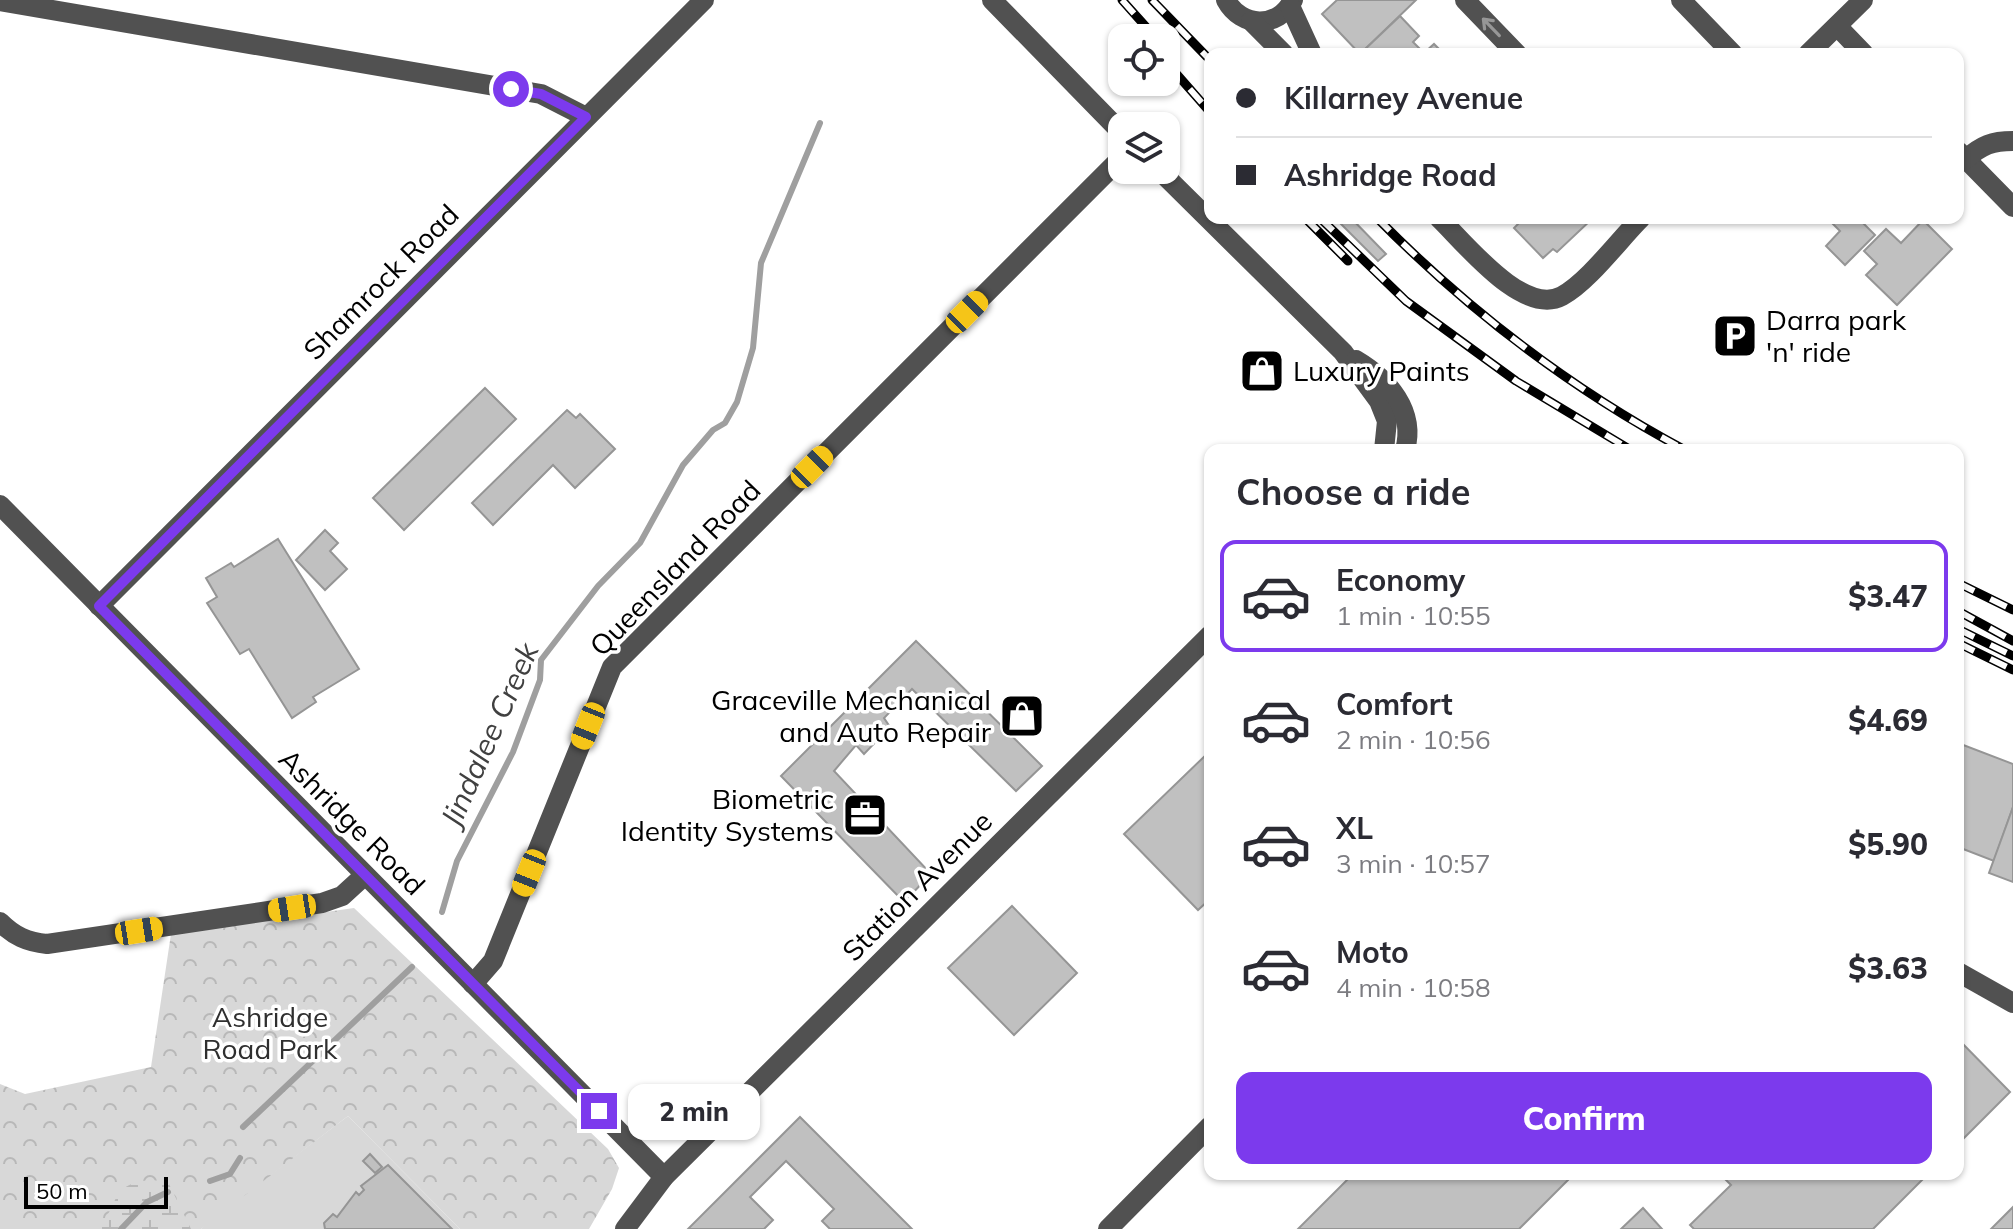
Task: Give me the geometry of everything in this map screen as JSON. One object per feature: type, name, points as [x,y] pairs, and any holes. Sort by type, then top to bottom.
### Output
[{"type":"street","name":"Shamrock Road","points":[[99,606],[704,0]]},
{"type":"street","points":[[992,0],[1108,119]]},
{"type":"street","points":[[1226,0],[1233,11],[1251,21],[1278,48]]},
{"type":"street","points":[[1465,0],[1511,48]]},
{"type":"street","points":[[1681,0],[1727,48]]},
{"type":"street","points":[[1814,48],[1863,0]]},
{"type":"street","points":[[0,1],[541,94],[586,117]]},
{"type":"street","points":[[1251,21],[1273,20],[1291,3],[1310,48]]},
{"type":"street","points":[[1837,26],[1858,48]]},
{"type":"street","points":[[1964,154],[1995,141],[2013,141]]},
{"type":"street","points":[[1964,157],[2013,207]]},
{"type":"street","name":"Queensland Road","points":[[473,984],[493,961],[612,667],[1108,171]]},
{"type":"street","points":[[1173,184],[1204,215]]},
{"type":"street","points":[[1214,224],[1343,352],[1379,401],[1387,421],[1385,444]]},
{"type":"street","points":[[1445,224],[1512,288],[1530,300],[1546,301],[1562,296],[1578,283],[1635,224]]},
{"type":"street","points":[[1343,352],[1370,368],[1399,400],[1409,436],[1407,444]]},
{"type":"street","name":"Ashridge Road","points":[[0,505],[664,1177]]},
{"type":"street","name":"Station Avenue","points":[[625,1229],[664,1177],[1204,641]]},
{"type":"street","points":[[0,922],[11,933],[30,942],[47,944],[322,903],[342,896],[365,875]]},
{"type":"street","points":[[1964,975],[2013,1003]]},
{"type":"street","points":[[1108,1229],[1204,1132]]},
{"type":"green space","name":"Ashridge Road Park","points":[[354,908],[608,1149],[619,1168],[612,1189],[589,1229],[460,1229],[348,1116],[201,1229],[0,1229],[0,1084],[25,1094],[151,1067],[171,934]]},
{"type":"green space","points":[[348,1116],[460,1229],[201,1229],[207,1223]]},
{"type":"green space","points":[[138,1182],[168,1182],[191,1229],[98,1229],[122,1190]]},
{"type":"building","points":[[1337,0],[1416,0],[1366,48],[1354,48],[1322,14]]},
{"type":"building","points":[[1400,16],[1419,36],[1413,42],[1419,48],[1366,48]]},
{"type":"building","points":[[1341,224],[1357,224],[1386,254],[1378,261]]},
{"type":"building","points":[[1518,224],[1587,224],[1557,252],[1553,249],[1543,258],[1514,228]]},
{"type":"building","points":[[1833,224],[1864,224],[1875,235],[1845,265],[1826,246],[1840,231]]},
{"type":"building","points":[[1919,224],[1927,224],[1952,249],[1897,305],[1866,275],[1877,264],[1864,251],[1886,229],[1901,243]]},
{"type":"building","points":[[485,388],[516,419],[404,530],[373,498]]},
{"type":"building","points":[[567,410],[576,418],[580,414],[615,449],[575,488],[553,465],[493,525],[472,503]]},
{"type":"building","points":[[325,530],[338,543],[330,551],[347,569],[325,590],[296,560]]},
{"type":"building","points":[[278,539],[359,669],[313,697],[316,702],[292,718],[249,649],[240,654],[207,603],[217,597],[206,578],[231,563],[234,567]]},
{"type":"building","points":[[916,641],[1042,766],[1016,791],[912,689],[884,718],[890,727],[864,754],[856,745],[834,771],[931,874],[904,902],[781,776]]},
{"type":"building","points":[[1964,745],[2013,764],[2013,807],[1994,861],[1964,849]]},
{"type":"building","points":[[1204,757],[1204,904],[1198,910],[1124,834]]},
{"type":"building","points":[[2013,807],[2013,882],[1989,873]]},
{"type":"building","points":[[1012,906],[1077,973],[1014,1035],[948,968]]},
{"type":"building","points":[[1964,1045],[2010,1092],[1964,1138]]},
{"type":"building","points":[[800,1117],[912,1229],[830,1229],[822,1221],[834,1209],[786,1161],[750,1197],[773,1220],[764,1229],[688,1229]]},
{"type":"building","points":[[370,1154],[382,1167],[375,1173],[363,1161]]},
{"type":"building","points":[[388,1165],[452,1229],[325,1229],[324,1223],[333,1214],[337,1217],[356,1192],[359,1195],[364,1190],[361,1186]]},
{"type":"building","points":[[1347,1180],[1568,1180],[1519,1229],[1298,1229]]},
{"type":"building","points":[[1726,1180],[1922,1180],[1873,1229],[1694,1229],[1690,1225],[1731,1185]]},
{"type":"building","points":[[2013,1207],[2013,1229],[1991,1229]]},
{"type":"building","points":[[1643,1208],[1662,1229],[1621,1229]]},
{"type":"waterway","name":"Jindalee Creek","points":[[442,912],[457,861],[513,752],[540,680],[541,660],[598,586],[640,543],[683,465],[713,430],[725,423],[737,402],[753,348],[761,263],[820,123]]},
{"type":"waterway","name":"Jindalee Creek","points":[[243,1127],[412,967]]},
{"type":"waterway","name":"Jindalee Creek","points":[[210,1181],[230,1174],[240,1158]]},
{"type":"waterway","name":"Jindalee Creek","points":[[121,1229],[147,1202],[168,1192]]},
{"type":"railway","points":[[1122,0],[1143,24]]},
{"type":"railway","points":[[1152,0],[1204,54]]},
{"type":"railway","points":[[1180,78],[1204,105]]},
{"type":"railway","points":[[1311,224],[1348,261]]},
{"type":"railway","points":[[1326,224],[1406,301],[1516,381],[1621,444]]},
{"type":"railway","points":[[1383,224],[1447,284],[1522,346],[1602,401],[1674,444]]},
{"type":"railway","points":[[1964,586],[2013,610]]},
{"type":"railway","points":[[1964,614],[2013,641]]},
{"type":"railway","points":[[1964,632],[2013,656]]},
{"type":"railway","points":[[1964,646],[2013,670]]},
{"type":"place","name":"Darra park 'n' ride","points":[[1735,336]]},
{"type":"place","name":"Luxury Paints","points":[[1262,371]]},
{"type":"place","name":"Graceville Mechanical and Auto Repair","points":[[1022,716]]},
{"type":"place","name":"Biometric Identity Systems","points":[[865,815]]},
{"type":"route","points":[[511,89],[541,94],[566,104],[586,117],[99,606],[599,1111]]}]
